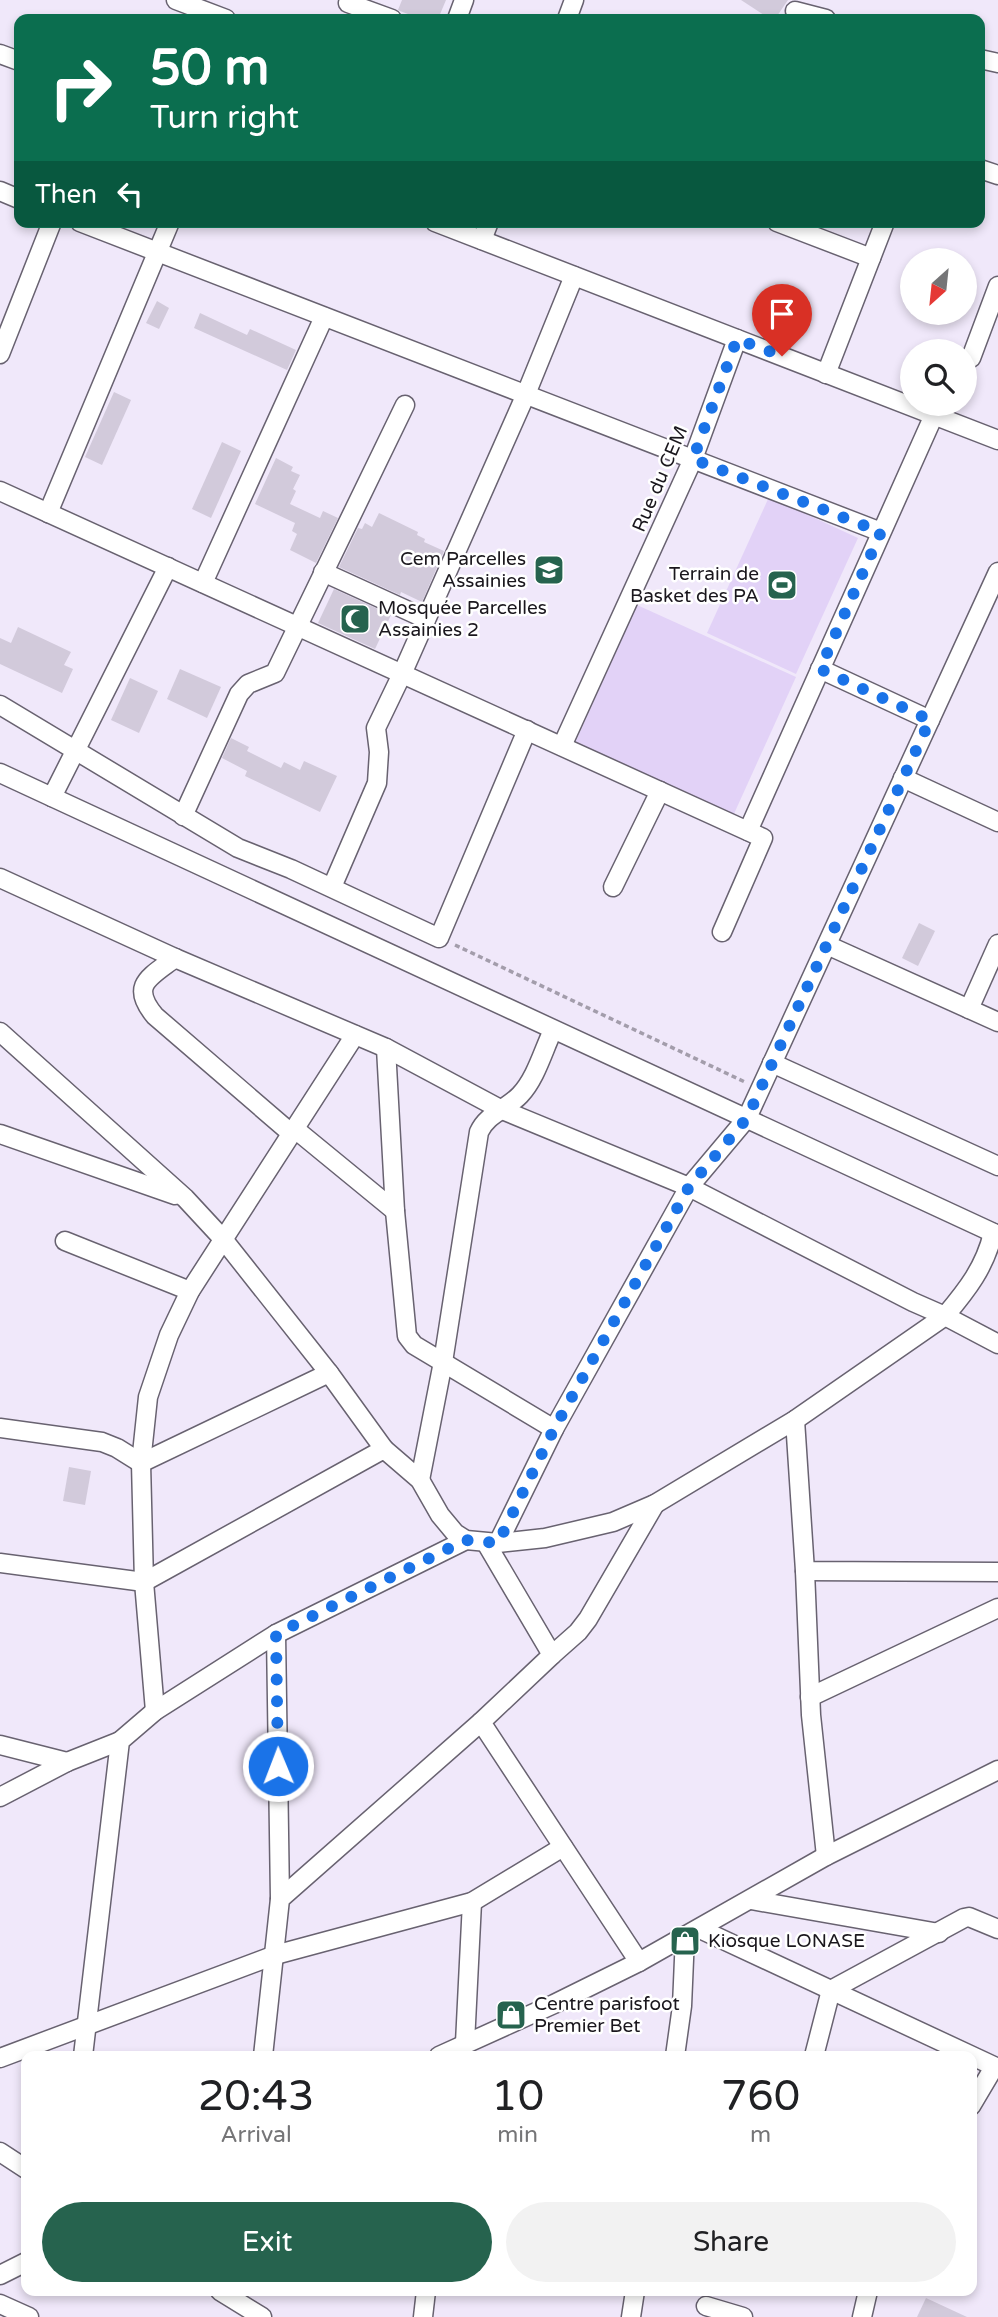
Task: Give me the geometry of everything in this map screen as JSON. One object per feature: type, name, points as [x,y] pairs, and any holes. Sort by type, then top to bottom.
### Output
[{"type":"street","points":[[176,0],[213,14]]},
{"type":"street","points":[[346,7],[373,14]]},
{"type":"street","points":[[0,354],[50,228]]},
{"type":"street","points":[[95,228],[881,532]]},
{"type":"street","points":[[48,513],[168,228]]},
{"type":"street","points":[[451,228],[900,402]]},
{"type":"street","points":[[482,240],[487,228]]},
{"type":"street","points":[[793,228],[872,258]]},
{"type":"street","points":[[826,374],[883,228]]},
{"type":"street","points":[[332,887],[377,783],[379,752],[375,739],[376,728],[526,394],[574,276]]},
{"type":"street","points":[[977,342],[998,286]]},
{"type":"street","points":[[203,583],[324,317]]},
{"type":"street","name":"Rue du CEM","points":[[562,746],[693,459],[737,339]]},
{"type":"street","points":[[183,816],[239,694],[248,684],[275,673],[405,405]]},
{"type":"street","points":[[748,831],[934,416]]},
{"type":"street","points":[[937,416],[998,440]]},
{"type":"street","points":[[0,491],[763,838],[722,932]]},
{"type":"street","points":[[51,797],[168,567]]},
{"type":"street","points":[[323,572],[426,619]]},
{"type":"street","points":[[492,1543],[689,1187],[747,1118],[998,572]]},
{"type":"street","points":[[820,669],[930,720]]},
{"type":"street","points":[[0,705],[238,848],[332,887],[439,938],[527,730]]},
{"type":"street","points":[[0,773],[995,1234],[975,1279],[945,1316],[795,1420],[655,1504],[613,1522],[545,1538],[492,1543],[466,1540],[455,1533],[440,1515],[420,1480],[384,1449],[330,1373],[223,1239],[184,1198],[0,1032]]},
{"type":"street","points":[[903,778],[998,822]]},
{"type":"street","points":[[613,887],[660,791]]},
{"type":"street","points":[[0,878],[175,958],[386,1048],[500,1109],[689,1187],[998,1344]]},
{"type":"street","points":[[969,1009],[998,944]]},
{"type":"street","points":[[827,945],[998,1023]]},
{"type":"street","points":[[175,958],[145,981],[141,993],[145,1004],[155,1016],[293,1131],[395,1211]]},
{"type":"street","points":[[420,1480],[443,1362],[478,1132],[482,1125],[512,1102],[528,1084],[553,1030]]},
{"type":"street","points":[[155,1711],[144,1581],[141,1463],[148,1397],[169,1335],[190,1291],[355,1035]]},
{"type":"street","points":[[386,1048],[395,1211],[407,1336],[414,1345],[554,1429]]},
{"type":"street","points":[[772,1063],[998,1166]]},
{"type":"street","points":[[0,1134],[184,1198]]},
{"type":"street","points":[[65,1241],[190,1291]]},
{"type":"street","points":[[141,1463],[330,1373]]},
{"type":"street","points":[[795,1420],[810,1697],[826,1856]]},
{"type":"street","points":[[0,1428],[102,1443],[117,1448],[141,1463]]},
{"type":"street","points":[[0,1563],[144,1581],[384,1449]]},
{"type":"street","points":[[280,1899],[481,1722],[578,1632],[655,1504]]},
{"type":"street","points":[[0,1797],[67,1762],[120,1741],[155,1711],[276,1634],[466,1540]]},
{"type":"street","points":[[492,1543],[552,1655]]},
{"type":"street","points":[[805,1571],[998,1572]]},
{"type":"street","points":[[810,1697],[998,1608]]},
{"type":"street","points":[[264,2051],[280,1899],[276,1634]]},
{"type":"street","points":[[481,1722],[639,1962]]},
{"type":"street","points":[[84,2051],[120,1741]]},
{"type":"street","points":[[0,1745],[67,1762]]},
{"type":"street","points":[[463,2050],[639,1962],[826,1856],[998,1770]]},
{"type":"street","points":[[0,2058],[275,1955],[472,1902],[563,1847]]},
{"type":"street","points":[[751,1900],[939,1933]]},
{"type":"street","points":[[463,2050],[472,1902]]},
{"type":"street","points":[[815,2051],[831,1990],[964,1918],[970,1917],[998,1928]]},
{"type":"street","points":[[692,1933],[831,1990],[962,2051]]},
{"type":"street","points":[[676,2051],[692,1933]]},
{"type":"street","points":[[977,2058],[996,2067],[977,2097]]},
{"type":"street","points":[[0,2152],[21,2166]]},
{"type":"street","points":[[0,2275],[21,2264]]},
{"type":"street","points":[[423,2317],[425,2296]]},
{"type":"street","points":[[631,2317],[634,2296]]},
{"type":"street","points":[[862,2317],[867,2296]]},
{"type":"street","points":[[230,2299],[262,2317]]},
{"type":"street","points":[[0,2304],[29,2317]]},
{"type":"street","points":[[706,2306],[743,2317]]},
{"type":"path","points":[[439,938],[760,1089]]},
{"type":"shaded area","name":"Terrain de Basket des PA","points":[[769,497],[858,538],[796,674],[707,633]]},
{"type":"shaded area","points":[[637,605],[796,677],[733,816],[575,743]]},
{"type":"building","points":[[402,0],[446,0],[440,14],[408,14],[398,10]]},
{"type":"building","points":[[741,0],[788,0],[778,14],[762,14]]},
{"type":"building","points":[[157,301],[169,308],[159,329],[146,323]]},
{"type":"building","points":[[200,313],[247,335],[250,329],[296,350],[287,370],[194,328]]},
{"type":"building","points":[[114,392],[131,400],[102,465],[85,457]]},
{"type":"building","points":[[222,442],[241,451],[211,518],[192,509]]},
{"type":"building","points":[[276,458],[293,467],[291,471],[300,475],[290,504],[320,518],[323,511],[338,518],[316,563],[290,550],[297,534],[292,531],[295,523],[255,504]]},
{"type":"building","points":[[379,513],[418,532],[417,535],[425,539],[424,542],[444,551],[422,602],[339,567],[358,528],[362,529],[365,523],[372,527]]},
{"type":"building","name":"Mosquée Parcelles Assainies 2","points":[[334,589],[391,615],[375,649],[318,623]]},
{"type":"building","points":[[18,627],[71,652],[64,665],[73,669],[62,693],[0,664],[0,638],[11,643]]},
{"type":"building","points":[[180,669],[221,687],[207,718],[167,699]]},
{"type":"building","points":[[130,678],[158,691],[139,733],[111,720]]},
{"type":"building","points":[[231,738],[249,747],[247,751],[281,768],[284,762],[300,770],[304,761],[337,776],[320,812],[245,776],[247,771],[222,758]]},
{"type":"building","points":[[919,923],[935,931],[918,966],[902,958]]},
{"type":"building","points":[[69,1467],[91,1471],[85,1505],[63,1501]]},
{"type":"building","points":[[926,2298],[967,2317],[917,2317]]},
{"type":"place","name":"Cem Parcelles Assainies","points":[[549,570]]},
{"type":"place","name":"Terrain de Basket des PA","points":[[782,585]]},
{"type":"place","name":"Mosquée Parcelles Assainies 2","points":[[355,619]]},
{"type":"place","name":"Kiosque LONASE","points":[[685,1941]]},
{"type":"place","name":"Centre parisfoot Premier Bet","points":[[511,2015]]},
{"type":"route","points":[[278,1766],[276,1634],[466,1540],[498,1543],[554,1429],[689,1187],[747,1118],[930,720],[820,669],[881,532],[693,459],[737,339],[782,356]]}]
